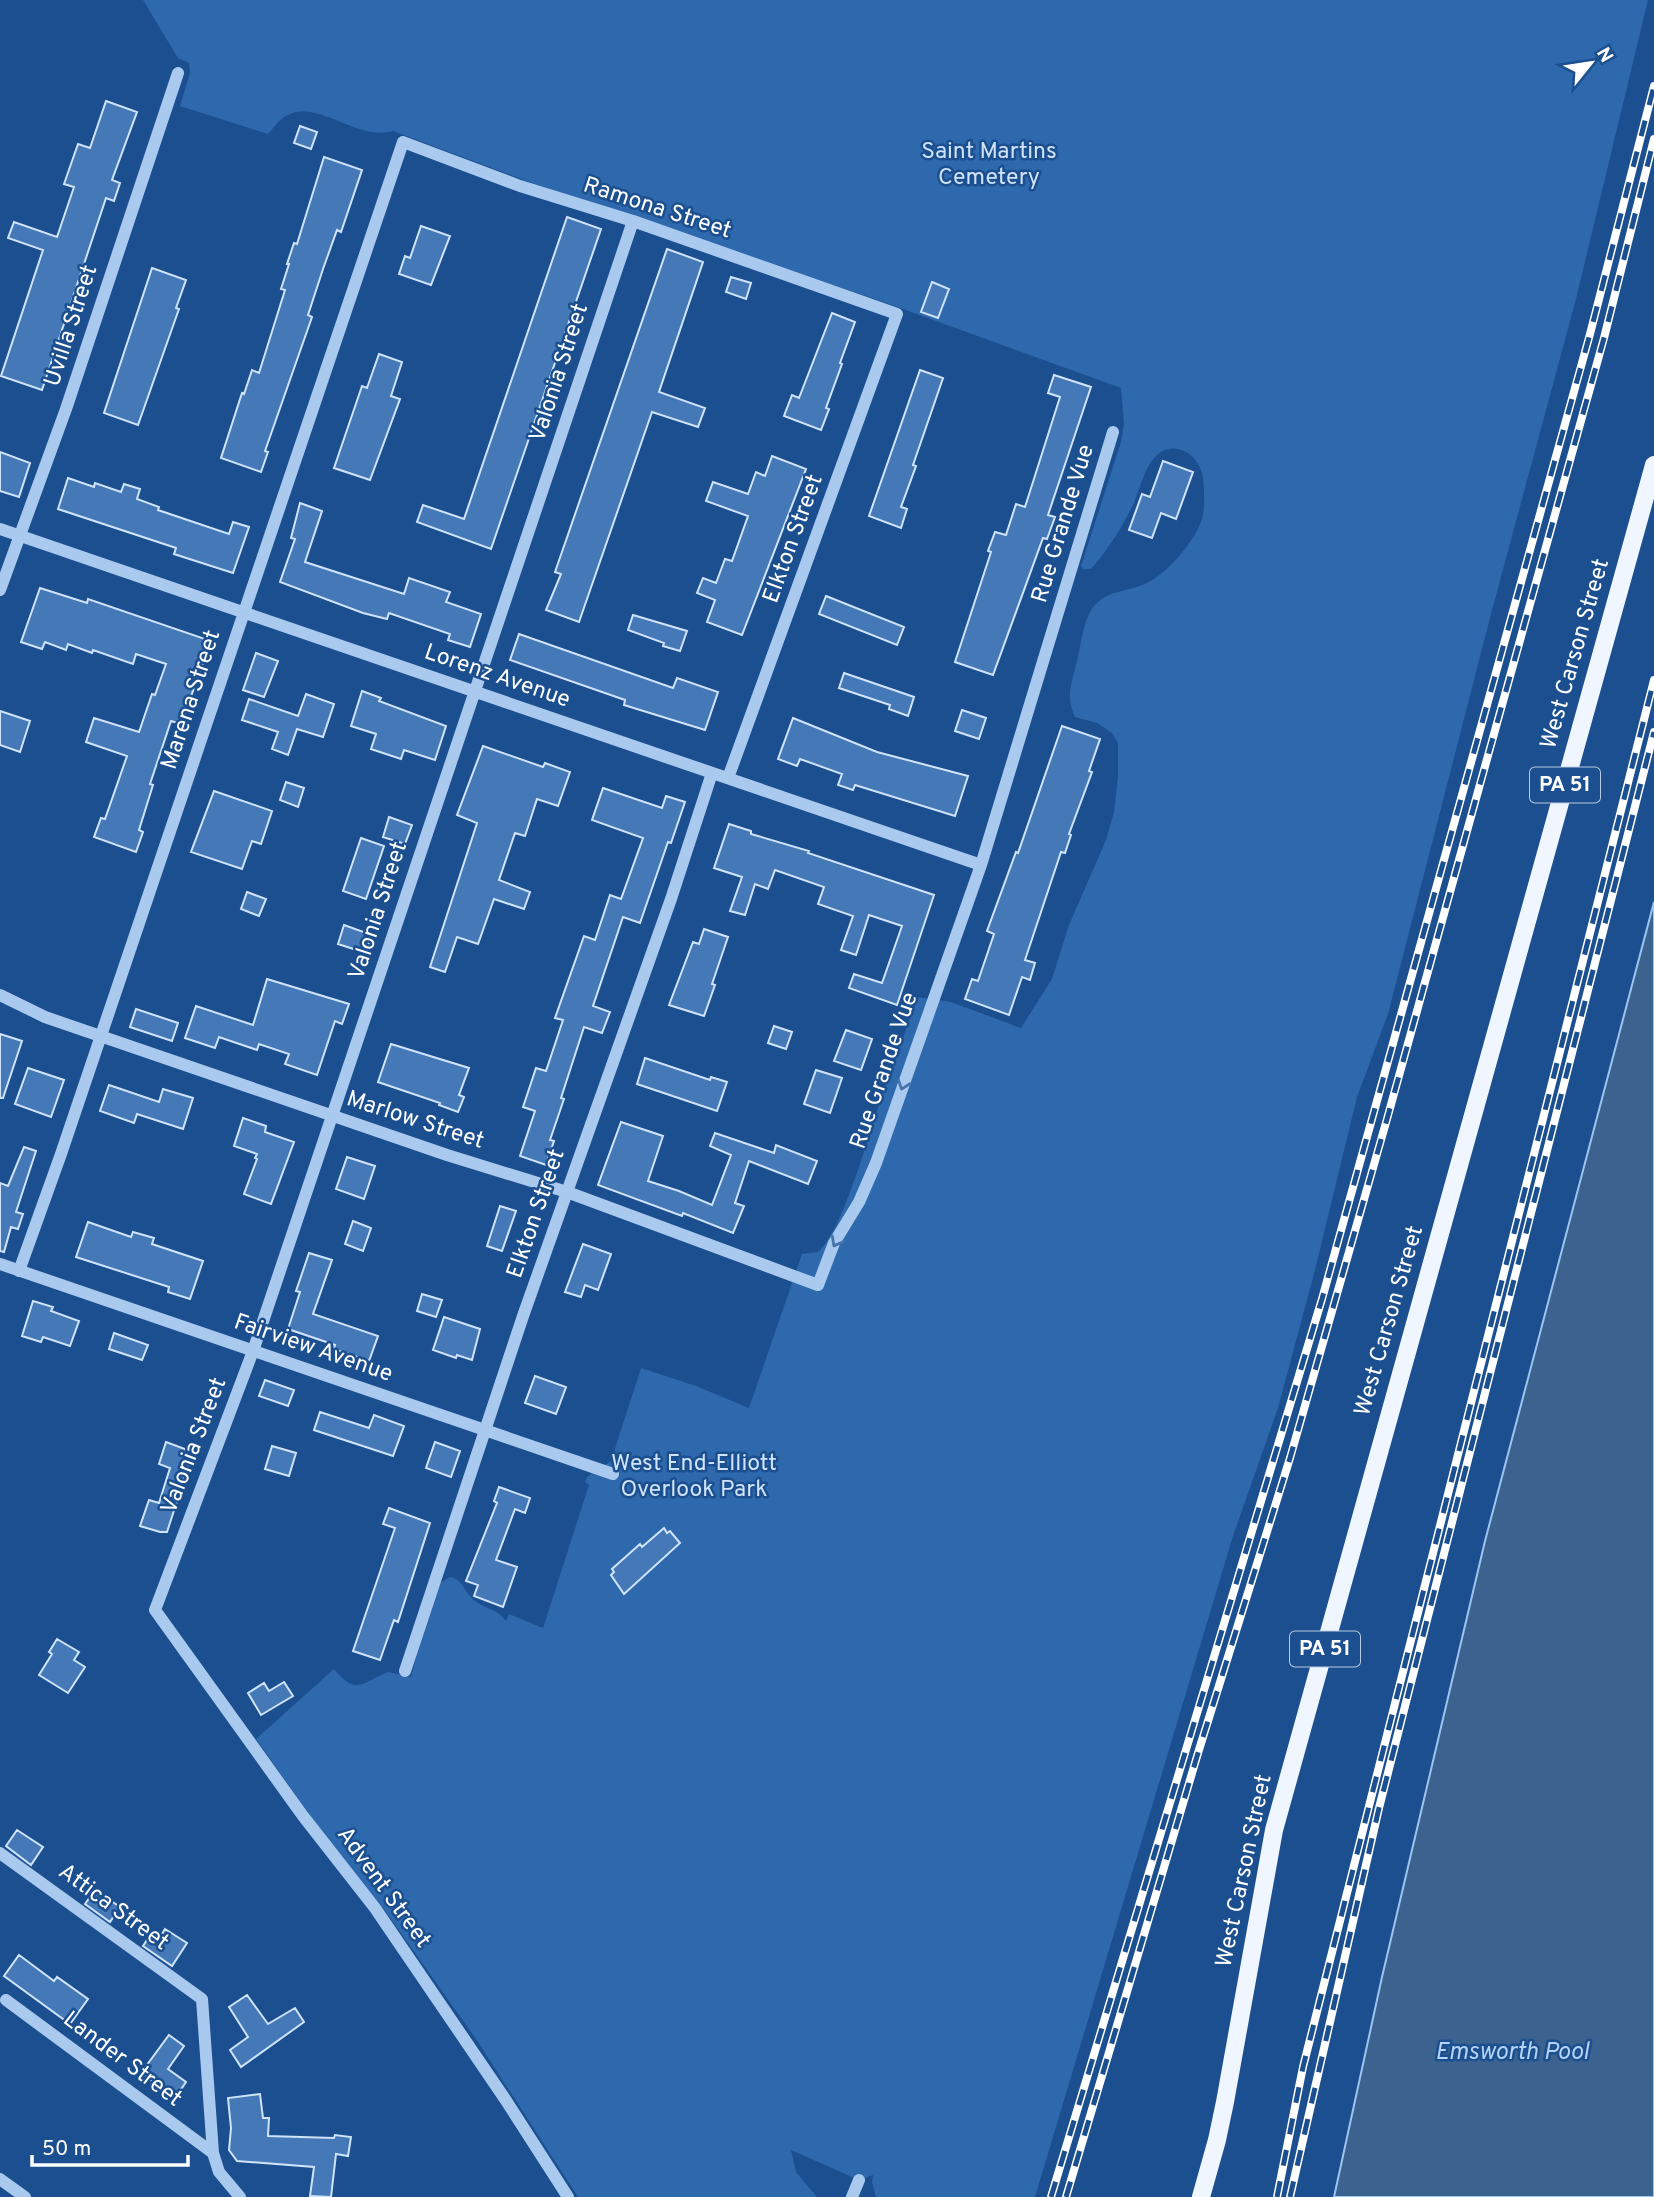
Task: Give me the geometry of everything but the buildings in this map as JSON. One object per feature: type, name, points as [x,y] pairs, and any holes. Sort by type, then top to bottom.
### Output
[{"type":"main road","name":"West Carson Street","points":[[1200,2197],[1225,2102],[1274,1830],[1654,465]]},
{"type":"street","name":"Uvilla Street","points":[[0,590],[66,409],[178,73]]},
{"type":"street","name":"Ramona Street","points":[[403,142],[520,186],[633,221],[897,314]]},
{"type":"street","name":"Marena Street","points":[[19,1271],[403,142]]},
{"type":"street","name":"Valonia Street","points":[[155,1610],[253,1351],[633,221]]},
{"type":"street","name":"Elkton Street","points":[[728,778],[897,314]]},
{"type":"street","name":"Rue Grande Vue","points":[[818,1285],[834,1243],[859,1202],[876,1163],[981,865],[1114,432]]},
{"type":"street","name":"Lorenz Avenue","points":[[0,528],[981,865]]},
{"type":"street","name":"Elkton Street","points":[[405,1671],[712,773]]},
{"type":"street","name":"Marlow Street","points":[[0,995],[45,1017],[333,1116],[567,1192],[818,1285]]},
{"type":"street","name":"Fairview Avenue","points":[[0,1264],[612,1474]]},
{"type":"street","name":"Advent Street","points":[[155,1610],[303,1815],[375,1908],[568,2197]]},
{"type":"street","name":"Attica Street","points":[[0,1853],[202,1999],[213,2153]]},
{"type":"street","name":"Lander Street","points":[[6,2000],[213,2153]]},
{"type":"street","points":[[213,2153],[219,2172],[240,2197]]},
{"type":"street","points":[[0,2179],[25,2197]]},
{"type":"street","points":[[852,2197],[859,2180]]},
{"type":"green space","points":[[143,0],[1648,0],[1576,299],[1491,614],[1388,1014],[1357,1097],[1278,1408],[1233,1536],[1035,2197],[876,2197],[873,2175],[859,2180],[791,2150],[796,2172],[817,2197],[578,2197],[476,2039],[383,1908],[327,1839],[256,1739],[334,1669],[348,1683],[354,1685],[366,1683],[388,1672],[411,1677],[432,1598],[440,1583],[450,1577],[458,1580],[474,1600],[498,1613],[506,1621],[509,1614],[543,1628],[589,1485],[585,1482],[588,1476],[611,1461],[641,1368],[696,1386],[749,1408],[802,1254],[818,1252],[827,1241],[846,1204],[917,997],[951,1002],[1021,1028],[1052,979],[1069,925],[1106,840],[1114,812],[1118,776],[1118,743],[1112,733],[1097,723],[1075,717],[1070,702],[1070,689],[1084,629],[1089,614],[1098,602],[1151,581],[1170,566],[1188,546],[1203,515],[1201,470],[1193,457],[1179,449],[1164,450],[1157,455],[1148,466],[1132,507],[1113,540],[1091,569],[1083,569],[1081,566],[1121,442],[1124,424],[1121,388],[881,301],[578,200],[393,131],[379,133],[322,115],[295,112],[283,118],[268,134],[180,106],[190,73],[189,63],[178,58]]},
{"type":"water","name":"Emsworth Pool","points":[[1654,902],[1654,2197],[1334,2197],[1382,1977],[1485,1541]]},
{"type":"railway","points":[[1051,2197],[1322,1299],[1590,334],[1654,86]]},
{"type":"railway","points":[[1066,2197],[1198,1753],[1290,1458],[1387,1119],[1604,338],[1654,139]]},
{"type":"railway","points":[[1277,2197],[1303,2067],[1654,680]]},
{"type":"railway","points":[[1290,2197],[1379,1808],[1654,732]]},
{"type":"park label","name":"Saint Martins Cemetery","points":[[989,165]]},
{"type":"park label","name":"West End-Elliott Overlook Park","points":[[694,1477]]}]
